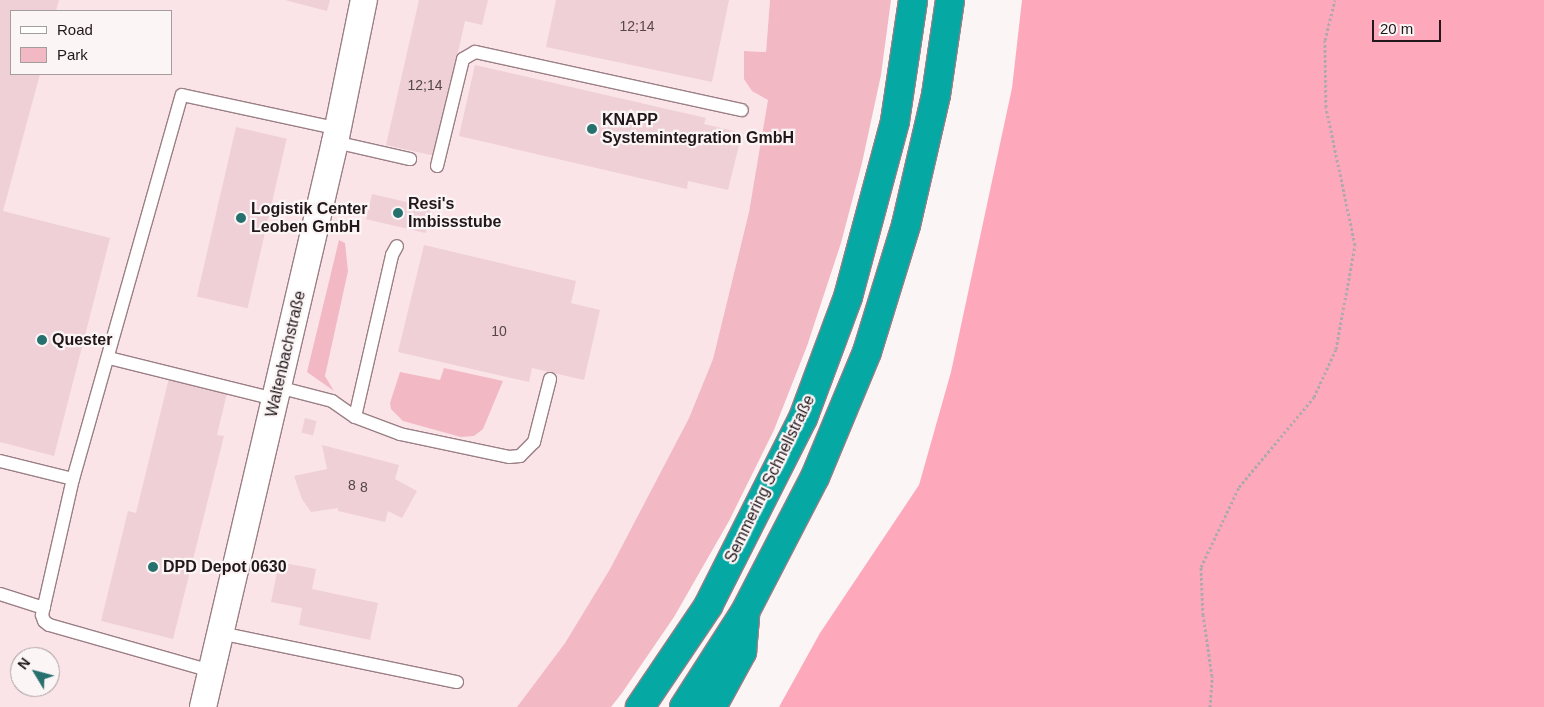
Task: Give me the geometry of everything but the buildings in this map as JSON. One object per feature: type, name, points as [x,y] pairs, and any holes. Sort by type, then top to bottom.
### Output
[{"type":"highway","name":"Semmering Schnellstraße","points":[[640,707],[708,606],[803,418],[848,297],[895,121],[913,0]]},
{"type":"highway","points":[[684,707],[745,612],[816,477],[867,352],[906,226],[936,94],[950,0]]},
{"type":"highway","points":[[712,707],[742,652],[745,612]]},
{"type":"street","name":"Waltenbachstraße","points":[[203,707],[277,393],[364,0]]},
{"type":"lane","points":[[437,166],[463,59],[475,52],[742,110]]},
{"type":"lane","points":[[212,671],[49,625],[43,618],[73,480],[109,358],[149,202],[182,95],[335,135],[410,160]]},
{"type":"lane","points":[[355,418],[392,255],[397,246]]},
{"type":"lane","points":[[109,358],[211,383],[332,401],[355,418],[400,434],[509,457],[520,456],[534,442],[550,379]]},
{"type":"lane","points":[[0,461],[73,480]]},
{"type":"lane","points":[[0,594],[44,608]]},
{"type":"lane","points":[[220,632],[457,682]]},
{"type":"path","points":[[1210,707],[1212,676],[1203,615],[1201,567],[1239,486],[1314,398],[1336,349],[1340,330],[1355,245],[1326,106],[1325,40],[1335,0]]},
{"type":"shaded area","points":[[0,0],[770,0],[766,52],[744,51],[769,99],[749,212],[713,359],[689,418],[610,569],[565,643],[517,707],[0,707]]},
{"type":"shaded area","points":[[1022,0],[1544,0],[1544,707],[779,707],[820,633],[919,485],[951,372],[1012,88]]},
{"type":"green space","points":[[770,0],[891,0],[881,75],[862,163],[841,243],[807,346],[774,430],[729,521],[674,617],[611,707],[517,707],[565,643],[610,569],[689,418],[713,359],[749,212],[768,100],[752,91],[744,79],[744,51],[766,52]]},
{"type":"green space","points":[[339,240],[345,243],[348,271],[325,376],[334,391],[307,372]]},
{"type":"green space","points":[[444,368],[503,381],[483,429],[474,436],[461,437],[403,421],[391,409],[390,403],[400,372],[440,380]]},
{"type":"place","name":"KNAPP Systemintegration GmbH","points":[[592,129]]},
{"type":"place","name":"Resi's Imbissstube","points":[[398,213]]},
{"type":"place","name":"Logistik Center Leoben GmbH","points":[[241,218]]},
{"type":"place","name":"Quester","points":[[42,340]]},
{"type":"place","name":"DPD Depot 0630","points":[[153,567]]}]
